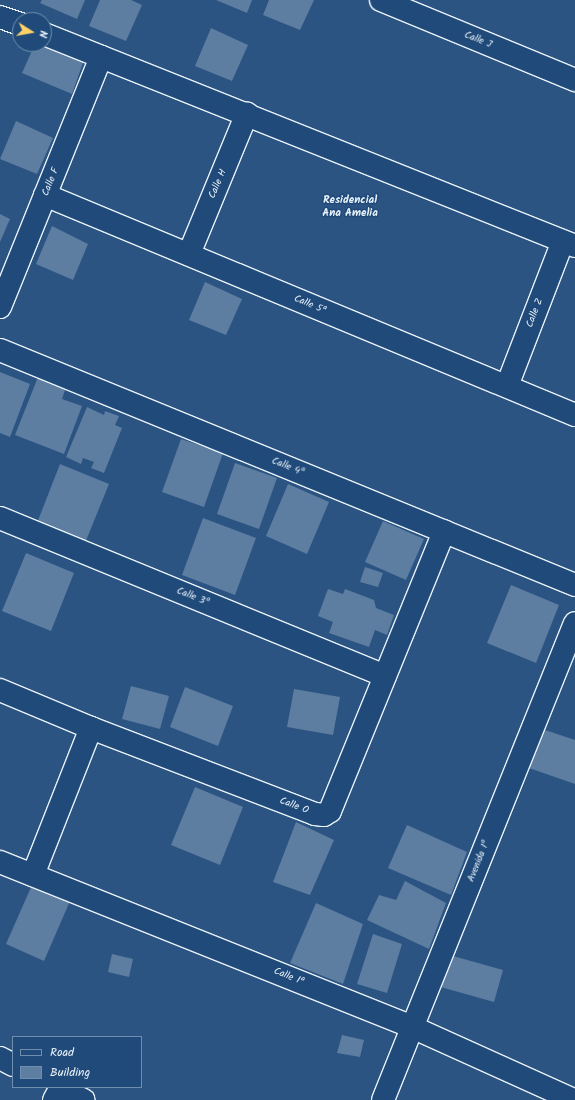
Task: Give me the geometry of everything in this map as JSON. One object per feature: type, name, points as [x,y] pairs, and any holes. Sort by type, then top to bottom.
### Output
[{"type":"street","name":"Calle J","points":[[381,0],[575,80]]},
{"type":"street","points":[[0,17],[12,21]]},
{"type":"street","points":[[52,37],[247,113],[569,243]]},
{"type":"street","name":"Calle F","points":[[0,307],[102,57]]},
{"type":"street","name":"Calle H","points":[[189,254],[247,113]]},
{"type":"street","name":"Calle 5ª","points":[[45,195],[575,415]]},
{"type":"street","name":"Calle Z","points":[[507,386],[569,243]]},
{"type":"street","name":"Calle 4ª","points":[[0,350],[575,585]]},
{"type":"street","name":"Calle 3ª","points":[[0,518],[385,676]]},
{"type":"street","name":"Calle O","points":[[0,690],[91,728],[315,814],[324,815],[330,811],[444,532]]},
{"type":"street","name":"Avenida 1ª","points":[[383,1100],[575,623]]},
{"type":"street","points":[[33,875],[91,728]]},
{"type":"street","name":"Calle 1ª","points":[[0,862],[412,1027],[574,1100]]},
{"type":"street","points":[[0,1058],[12,1064]]},
{"type":"street","points":[[56,1092],[84,1100]]},
{"type":"building","points":[[42,0],[85,0],[77,19],[40,3]]},
{"type":"building","points":[[100,0],[131,0],[142,5],[126,41],[89,26]]},
{"type":"building","points":[[216,0],[252,0],[247,13]]},
{"type":"building","points":[[269,0],[314,0],[300,30],[263,15]]},
{"type":"building","points":[[211,28],[248,45],[232,81],[195,66]]},
{"type":"building","points":[[52,47],[85,57],[72,94],[22,73],[31,52],[52,52]]},
{"type":"building","points":[[16,121],[53,138],[37,174],[0,159]]},
{"type":"building","points":[[0,214],[10,219],[0,242]]},
{"type":"building","points":[[52,226],[88,244],[73,280],[36,264]]},
{"type":"building","points":[[205,282],[242,299],[226,335],[189,320]]},
{"type":"building","points":[[0,372],[30,384],[10,437],[0,433]]},
{"type":"building","points":[[38,377],[66,387],[62,399],[82,406],[64,454],[15,435]]},
{"type":"building","points":[[87,407],[104,415],[105,411],[119,416],[115,425],[122,428],[104,473],[91,468],[94,462],[83,458],[81,464],[66,457]]},
{"type":"building","points":[[181,439],[223,453],[204,507],[162,492]]},
{"type":"building","points":[[235,463],[277,478],[259,529],[217,514]]},
{"type":"building","points":[[60,464],[109,484],[85,543],[37,523]]},
{"type":"building","points":[[288,484],[329,502],[307,554],[266,536]]},
{"type":"building","points":[[203,518],[256,538],[235,595],[182,575]]},
{"type":"building","points":[[383,521],[424,539],[406,580],[365,562]]},
{"type":"building","points":[[26,553],[74,573],[51,631],[2,611]]},
{"type":"building","points":[[365,567],[383,573],[378,587],[360,582]]},
{"type":"building","points":[[511,585],[559,605],[536,663],[487,643]]},
{"type":"building","points":[[328,589],[343,594],[345,589],[374,600],[376,608],[394,615],[387,635],[375,630],[369,647],[329,633],[333,622],[318,616]]},
{"type":"building","points":[[131,686],[169,696],[160,729],[122,719]]},
{"type":"building","points":[[185,687],[233,706],[218,746],[170,727]]},
{"type":"building","points":[[294,689],[340,697],[333,735],[287,727]]},
{"type":"building","points":[[542,729],[575,740],[575,784],[529,768]]},
{"type":"building","points":[[195,787],[243,807],[220,865],[171,845]]},
{"type":"building","points":[[296,822],[334,840],[310,895],[273,882]]},
{"type":"building","points":[[407,825],[467,852],[451,895],[388,868]]},
{"type":"building","points":[[405,881],[446,903],[429,949],[367,920],[379,895],[396,900]]},
{"type":"building","points":[[32,885],[70,901],[44,961],[6,944]]},
{"type":"building","points":[[316,903],[363,924],[343,984],[290,963]]},
{"type":"building","points":[[373,934],[402,944],[387,993],[357,984]]},
{"type":"building","points":[[112,954],[133,959],[129,977],[108,972]]},
{"type":"building","points":[[446,954],[503,970],[494,1002],[437,986]]},
{"type":"building","points":[[342,1035],[364,1040],[360,1057],[337,1053]]},
{"type":"district","name":"Residencial Ana Amelia","points":[[350,207]]}]
